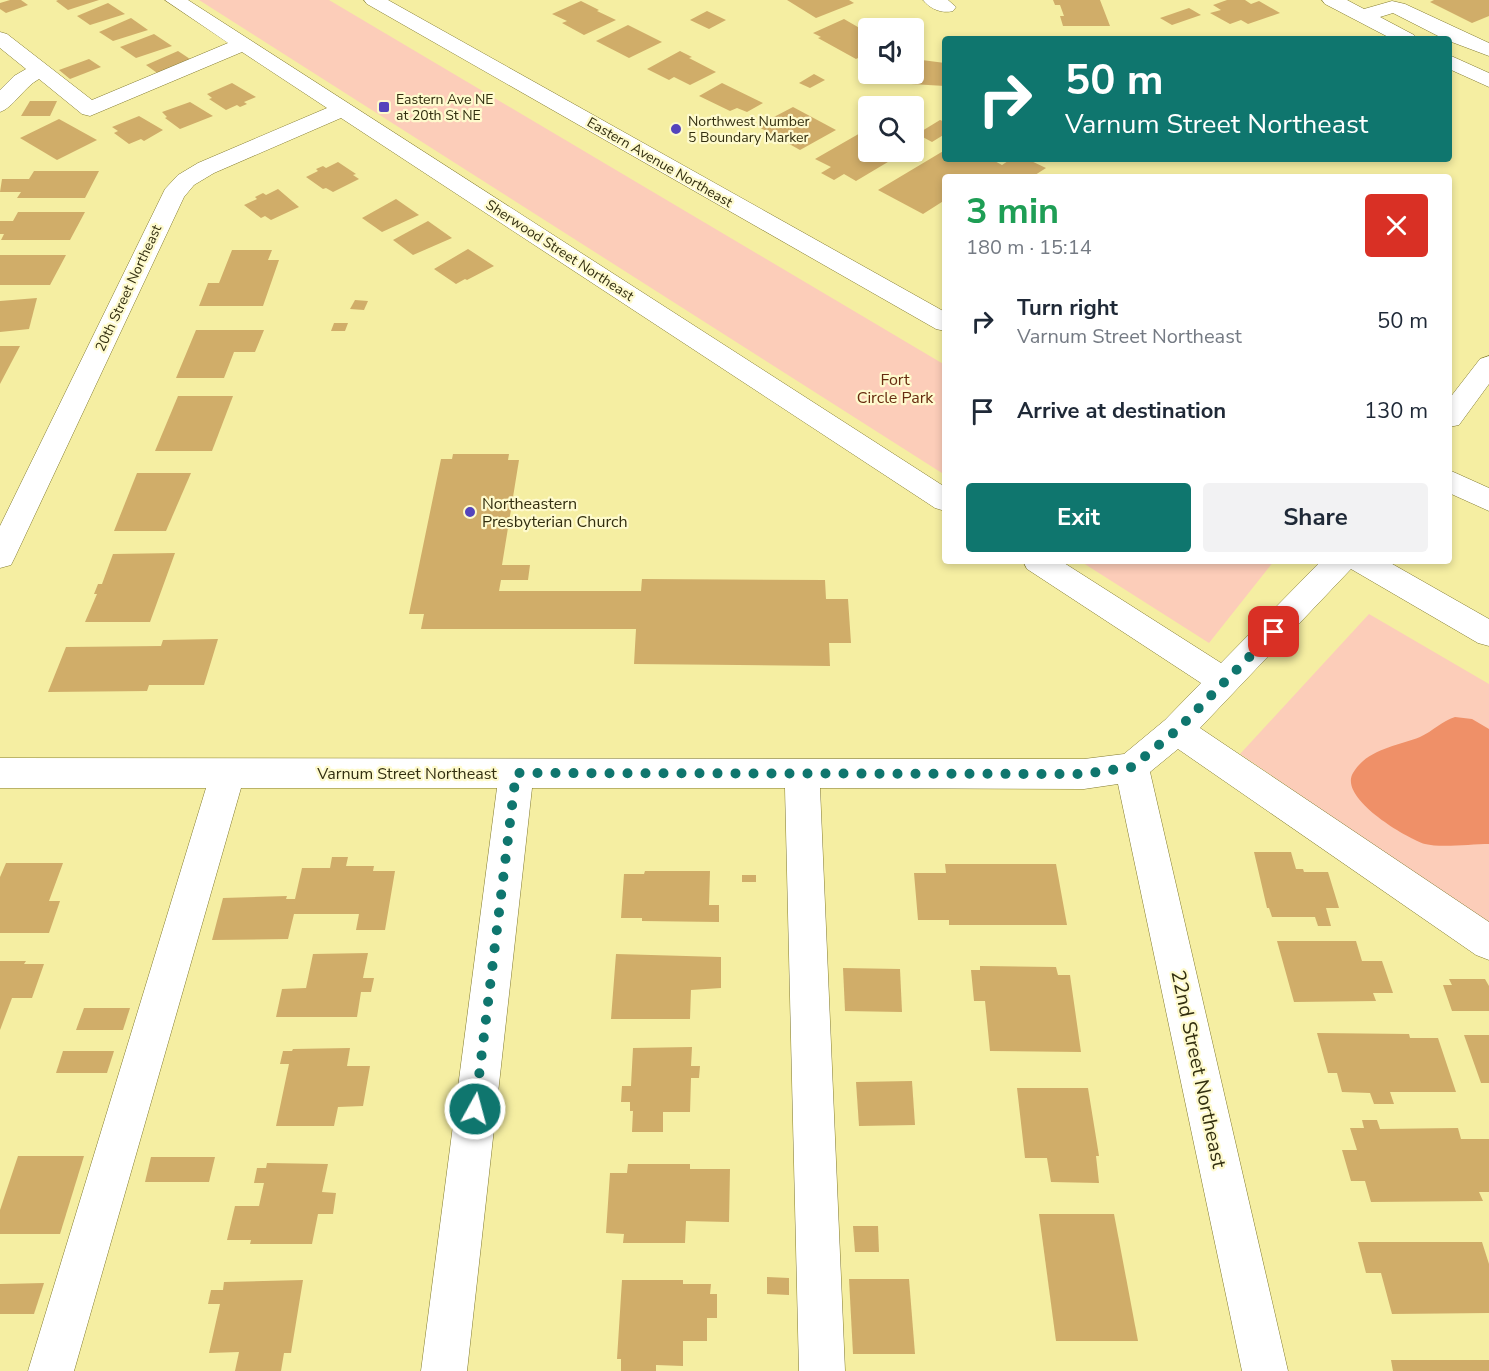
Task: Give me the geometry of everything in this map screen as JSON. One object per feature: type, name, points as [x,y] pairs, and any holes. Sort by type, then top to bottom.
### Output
[{"type":"street","name":"Sherwood Street Northeast","points":[[175,0],[942,499]]},
{"type":"street","name":"Eastern Avenue Northeast","points":[[374,0],[942,321]]},
{"type":"street","points":[[1332,0],[1401,36]]},
{"type":"street","points":[[1362,16],[1392,7],[1398,8],[1447,36]]},
{"type":"street","points":[[0,38],[90,109],[244,44]]},
{"type":"street","points":[[1452,39],[1489,50]]},
{"type":"street","points":[[1458,66],[1489,60]]},
{"type":"street","points":[[1458,66],[1489,81]]},
{"type":"street","points":[[0,105],[12,87],[25,76],[39,71]]},
{"type":"street","name":"20th Street Northeast","points":[[0,557],[173,194],[186,180],[206,168],[344,109]]},
{"type":"street","points":[[1452,408],[1460,383],[1489,365]]},
{"type":"street","points":[[1452,482],[1489,501]]},
{"type":"street","points":[[1043,564],[1225,682]]},
{"type":"street","points":[[1132,767],[1177,730],[1337,564]]},
{"type":"street","points":[[1367,564],[1489,634]]},
{"type":"street","points":[[1177,730],[1489,943]]},
{"type":"street","name":"Varnum Street Northeast","points":[[0,773],[1084,774],[1132,767]]},
{"type":"street","name":"22nd Street Northeast","points":[[1132,767],[1265,1371]]},
{"type":"street","points":[[51,1371],[228,773]]},
{"type":"street","points":[[444,1371],[516,773]]},
{"type":"street","points":[[802,774],[822,1371]]},
{"type":"green space","name":"Fort Circle Park","points":[[199,0],[329,0],[942,363],[942,473]]},
{"type":"green space","points":[[1085,564],[1272,564],[1209,643]]},
{"type":"green space","points":[[1369,614],[1489,684],[1489,924],[1240,754]]},
{"type":"shaded area","points":[[1455,717],[1472,719],[1489,729],[1489,844],[1439,846],[1425,844],[1376,816],[1355,794],[1351,783],[1353,773],[1359,765],[1374,753],[1420,737]]},
{"type":"building","points":[[21,0],[28,5],[6,13],[0,9],[0,3]]},
{"type":"building","points":[[99,0],[68,10],[56,1]]},
{"type":"building","points":[[787,0],[849,0],[854,3],[816,18]]},
{"type":"building","points":[[1053,0],[1100,0],[1110,26],[1063,26],[1060,16],[1064,16],[1060,5],[1055,5]]},
{"type":"building","points":[[1227,0],[1245,0],[1251,4],[1259,1],[1280,13],[1248,24],[1241,20],[1230,24],[1210,13],[1221,10],[1213,5]]},
{"type":"building","points":[[1434,0],[1489,0],[1489,16],[1472,23],[1430,2]]},
{"type":"building","points":[[581,1],[616,20],[584,35],[562,23],[567,21],[552,14]]},
{"type":"building","points":[[108,3],[125,14],[90,25],[77,16]]},
{"type":"building","points":[[1189,8],[1201,15],[1172,25],[1160,18]]},
{"type":"building","points":[[707,11],[726,20],[709,29],[690,20]]},
{"type":"building","points":[[131,18],[148,30],[113,41],[99,32]]},
{"type":"building","points":[[844,19],[858,27],[858,58],[818,38],[821,37],[813,33]]},
{"type":"building","points":[[628,25],[662,42],[629,58],[596,41]]},
{"type":"building","points":[[154,34],[172,46],[136,58],[120,47]]},
{"type":"building","points":[[178,51],[196,63],[160,75],[146,65]]},
{"type":"building","points":[[680,51],[716,72],[690,85],[674,77],[669,80],[647,69]]},
{"type":"building","points":[[89,59],[101,67],[70,79],[59,70]]},
{"type":"building","points":[[924,60],[942,63],[942,86],[911,84],[924,84]]},
{"type":"building","points":[[814,74],[825,80],[810,88],[799,83]]},
{"type":"building","points":[[232,83],[256,97],[244,102],[247,104],[226,110],[209,99],[212,98],[207,94]]},
{"type":"building","points":[[722,83],[763,103],[747,112],[737,108],[730,111],[699,96]]},
{"type":"building","points":[[30,101],[57,101],[50,116],[21,116]]},
{"type":"building","points":[[190,102],[213,116],[180,129],[165,118],[167,117],[162,112]]},
{"type":"building","points":[[793,107],[836,130],[800,150],[757,126]]},
{"type":"building","points":[[139,116],[163,130],[144,141],[141,139],[129,144],[114,133],[118,131],[112,127]]},
{"type":"building","points":[[59,119],[97,140],[57,160],[20,138]]},
{"type":"building","points":[[942,121],[942,136],[932,142],[924,138],[924,130]]},
{"type":"building","points":[[858,134],[858,162],[888,162],[856,181],[844,174],[834,180],[821,173],[831,167],[815,159]]},
{"type":"building","points":[[942,152],[942,162],[996,162],[1002,165],[1006,162],[1033,162],[1046,168],[1037,174],[942,174],[942,202],[923,214],[878,190]]},
{"type":"building","points":[[338,162],[356,174],[353,175],[359,179],[333,192],[326,188],[323,189],[306,177],[318,171],[316,169],[323,166],[326,168]]},
{"type":"building","points":[[34,171],[99,171],[85,198],[17,198],[21,192],[0,192],[2,179],[29,179]]},
{"type":"building","points":[[278,189],[299,207],[271,220],[265,216],[261,218],[244,205],[257,199],[255,197],[263,193],[266,195]]},
{"type":"building","points":[[396,199],[419,215],[382,232],[362,218]]},
{"type":"building","points":[[18,212],[85,212],[70,240],[1,240],[4,234],[0,234],[0,221],[13,221]]},
{"type":"building","points":[[428,221],[452,238],[413,255],[393,240]]},
{"type":"building","points":[[468,249],[494,266],[456,284],[434,269]]},
{"type":"building","points":[[232,250],[272,250],[268,260],[279,260],[263,306],[199,306],[208,283],[219,283]]},
{"type":"building","points":[[0,255],[66,255],[50,285],[0,285]]},
{"type":"building","points":[[37,298],[29,329],[0,332],[0,301]]},
{"type":"building","points":[[355,300],[368,301],[364,310],[350,309]]},
{"type":"building","points":[[334,323],[348,323],[345,331],[331,331]]},
{"type":"building","points":[[196,330],[264,330],[255,352],[234,352],[224,378],[176,378]]},
{"type":"building","points":[[0,346],[20,346],[0,384]]},
{"type":"building","points":[[178,396],[233,396],[212,451],[155,451]]},
{"type":"building","name":"Northeastern Presbyterian Church","points":[[453,454],[509,454],[508,460],[519,460],[502,565],[530,565],[528,580],[501,580],[499,591],[641,591],[642,579],[825,580],[826,599],[848,599],[851,643],[829,643],[830,666],[634,664],[636,629],[421,629],[424,614],[409,614],[441,459],[452,459]]},
{"type":"building","points":[[137,473],[191,473],[166,531],[114,531]]},
{"type":"building","points":[[175,553],[150,622],[85,622],[97,594],[94,594],[98,584],[102,584],[113,554]]},
{"type":"building","points":[[218,639],[204,685],[149,685],[147,691],[48,692],[66,647],[161,646],[163,640]]},
{"type":"building","points":[[1254,852],[1291,852],[1296,869],[1303,869],[1304,872],[1328,872],[1339,908],[1326,908],[1331,926],[1318,926],[1315,917],[1272,917],[1267,908]]},
{"type":"building","points":[[332,857],[348,857],[346,866],[374,866],[373,871],[395,871],[385,930],[356,930],[359,914],[294,914],[288,939],[212,940],[223,898],[287,896],[286,899],[295,899],[302,868],[330,868]]},
{"type":"building","points":[[6,863],[63,863],[49,901],[60,901],[49,933],[0,933],[0,877]]},
{"type":"building","points":[[945,864],[1056,864],[1067,925],[949,925],[949,920],[918,920],[914,873],[946,873]]},
{"type":"building","points":[[645,871],[710,871],[709,905],[719,905],[719,922],[642,921],[642,918],[621,918],[624,874],[644,874]]},
{"type":"building","points":[[742,875],[756,875],[756,882],[742,882]]},
{"type":"building","points":[[1277,941],[1356,941],[1362,961],[1382,961],[1393,993],[1373,993],[1376,1001],[1294,1002]]},
{"type":"building","points":[[368,953],[363,978],[374,978],[371,992],[361,992],[357,1017],[276,1017],[282,989],[306,988],[313,954]]},
{"type":"building","points":[[616,954],[721,957],[721,988],[691,990],[690,1019],[611,1019]]},
{"type":"building","points":[[0,961],[44,964],[32,998],[12,998],[0,1030]]},
{"type":"building","points":[[980,966],[1056,967],[1058,975],[1070,975],[1081,1052],[990,1051],[985,1001],[974,1001],[971,970],[980,970]]},
{"type":"building","points":[[843,968],[900,969],[902,1012],[845,1011]]},
{"type":"building","points":[[1449,979],[1485,979],[1489,986],[1489,1011],[1452,1011],[1443,985],[1452,985]]},
{"type":"building","points":[[84,1008],[130,1008],[123,1030],[76,1030]]},
{"type":"building","points":[[1317,1033],[1409,1034],[1410,1038],[1438,1038],[1456,1092],[1390,1092],[1394,1104],[1374,1104],[1370,1093],[1342,1092],[1337,1073],[1328,1073]]},
{"type":"building","points":[[1464,1035],[1489,1035],[1489,1083],[1481,1083]]},
{"type":"building","points":[[692,1047],[691,1066],[700,1066],[699,1078],[691,1078],[690,1112],[663,1112],[663,1132],[632,1132],[633,1111],[630,1111],[630,1102],[621,1102],[622,1086],[631,1086],[633,1048]]},
{"type":"building","points":[[350,1048],[347,1066],[370,1066],[363,1106],[338,1107],[334,1126],[276,1126],[289,1064],[280,1064],[283,1051]]},
{"type":"building","points":[[63,1051],[114,1051],[107,1073],[56,1073]]},
{"type":"building","points":[[912,1081],[915,1125],[859,1126],[856,1082]]},
{"type":"building","points":[[1017,1088],[1088,1088],[1099,1156],[1096,1156],[1099,1183],[1051,1182],[1047,1158],[1025,1158]]},
{"type":"building","points":[[1362,1120],[1377,1120],[1380,1129],[1458,1128],[1461,1139],[1489,1139],[1489,1192],[1479,1192],[1483,1201],[1371,1202],[1365,1181],[1351,1181],[1342,1150],[1357,1150],[1350,1128],[1364,1128]]},
{"type":"building","points":[[18,1156],[84,1156],[60,1234],[0,1234],[0,1210]]},
{"type":"building","points":[[151,1157],[215,1157],[209,1182],[145,1182]]},
{"type":"building","points":[[267,1163],[328,1164],[322,1192],[336,1193],[333,1214],[318,1214],[312,1244],[250,1244],[251,1240],[227,1240],[235,1206],[259,1206],[264,1183],[254,1183],[257,1168],[266,1168]]},
{"type":"building","points":[[628,1164],[690,1164],[690,1169],[730,1169],[729,1222],[686,1221],[685,1243],[623,1243],[624,1234],[606,1233],[610,1173],[627,1173]]},
{"type":"building","points":[[1039,1214],[1114,1214],[1138,1341],[1056,1341]]},
{"type":"building","points":[[853,1226],[878,1226],[879,1252],[855,1252]]},
{"type":"building","points":[[1358,1242],[1482,1242],[1489,1264],[1489,1313],[1392,1314],[1381,1273],[1366,1273]]},
{"type":"building","points":[[767,1277],[789,1278],[789,1295],[767,1294]]},
{"type":"building","points":[[849,1279],[909,1279],[915,1354],[853,1354]]},
{"type":"building","points":[[303,1280],[291,1353],[284,1353],[281,1371],[235,1371],[239,1352],[209,1353],[220,1304],[208,1304],[211,1290],[223,1290],[224,1282]]},
{"type":"building","points":[[622,1280],[683,1280],[683,1284],[711,1284],[710,1294],[717,1294],[717,1318],[707,1318],[707,1341],[683,1341],[683,1366],[656,1365],[656,1371],[621,1371],[621,1359],[617,1359]]},
{"type":"building","points":[[44,1283],[34,1314],[0,1314],[0,1284]]},
{"type":"building","points":[[1391,1360],[1489,1360],[1489,1371],[1393,1371]]},
{"type":"place","name":"Eastern Ave NE at 20th St NE","points":[[384,107]]},
{"type":"place","name":"Northwest Number 5 Boundary Marker","points":[[676,129]]},
{"type":"place","name":"Northeastern Presbyterian Church","points":[[470,512]]},
{"type":"route","points":[[475,1109],[516,773],[1084,774],[1108,772],[1132,767],[1177,730],[1274,632]]}]
